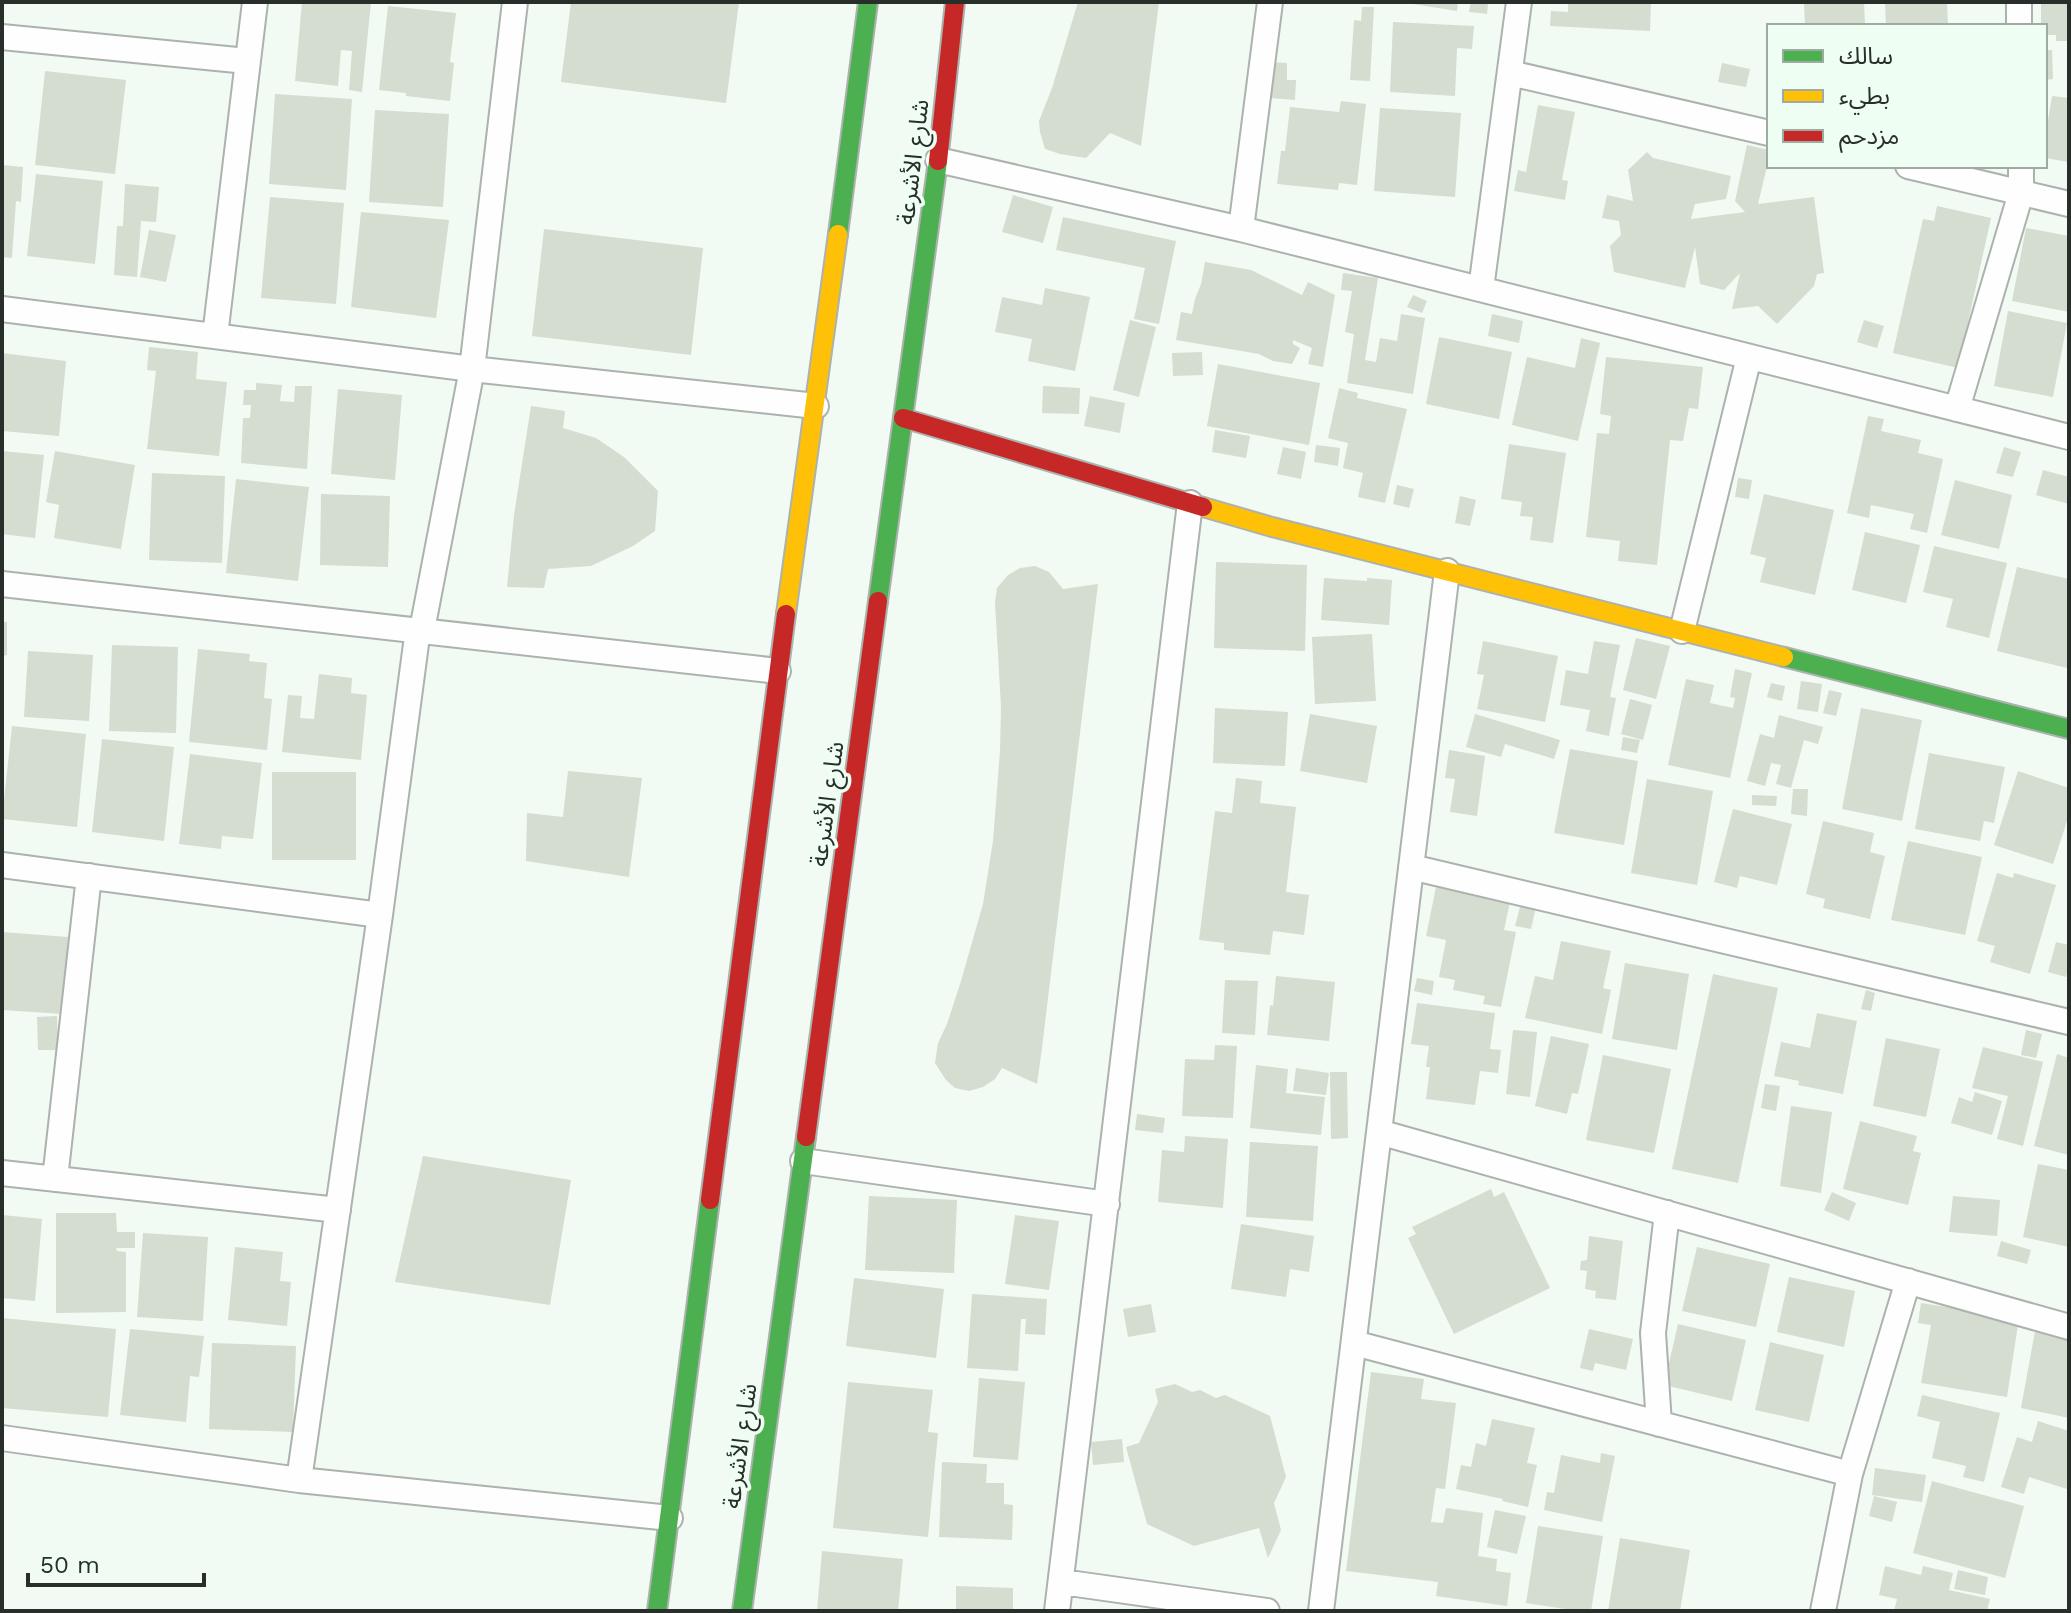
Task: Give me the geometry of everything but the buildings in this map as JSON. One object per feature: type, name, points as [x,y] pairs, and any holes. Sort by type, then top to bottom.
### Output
[{"type":"street","points":[[215,336],[255,2]]},
{"type":"street","points":[[299,1480],[420,629],[472,369],[515,2]]},
{"type":"street","points":[[657,1611],[868,2]]},
{"type":"street","name":"شارع الأشرعة","points":[[742,1611],[938,160],[955,2]]},
{"type":"street","points":[[1241,229],[1270,2]]},
{"type":"street","points":[[1481,289],[1519,2]]},
{"type":"street","points":[[2019,2],[2019,24]]},
{"type":"street","points":[[2,37],[247,61]]},
{"type":"street","points":[[1510,73],[1767,133]]},
{"type":"street","points":[[938,160],[1241,229],[2069,437]]},
{"type":"street","points":[[1916,168],[2069,204]]},
{"type":"street","points":[[1957,409],[2021,193],[2021,168]]},
{"type":"street","points":[[2,309],[472,369],[816,406]]},
{"type":"street","points":[[1682,631],[1749,357]]},
{"type":"street","points":[[903,418],[1272,527],[2069,729]]},
{"type":"street","points":[[1057,1611],[1190,503]]},
{"type":"street","points":[[1321,1611],[1447,571]]},
{"type":"street","points":[[2,584],[778,671]]},
{"type":"street","points":[[2,865],[380,915]]},
{"type":"street","points":[[1411,867],[2069,1022]]},
{"type":"street","points":[[55,1179],[89,876]]},
{"type":"street","points":[[1379,1132],[2069,1327]]},
{"type":"street","points":[[803,1161],[1107,1204]]},
{"type":"street","points":[[2,1173],[338,1210]]},
{"type":"street","points":[[1659,1424],[1653,1333],[1667,1213]]},
{"type":"street","points":[[1823,1611],[1850,1474],[1908,1281]]},
{"type":"street","points":[[1354,1343],[1850,1474]]},
{"type":"street","points":[[2,1438],[299,1480],[670,1518]]},
{"type":"street","points":[[1062,1582],[1267,1611]]},
{"type":"traffic: fast","points":[[838,234],[868,2]]},
{"type":"traffic: fast","points":[[878,601],[938,161]]},
{"type":"traffic: fast","points":[[1784,657],[2069,729]]},
{"type":"traffic: fast","points":[[742,1611],[806,1137]]},
{"type":"traffic: fast","points":[[657,1611],[710,1200]]},
{"type":"traffic: slow","points":[[786,614],[838,234]]},
{"type":"traffic: slow","points":[[1203,507],[1784,657]]},
{"type":"traffic: jam","points":[[938,161],[955,2]]},
{"type":"traffic: jam","points":[[903,418],[1203,507]]},
{"type":"traffic: jam","points":[[806,1137],[878,601]]},
{"type":"traffic: jam","points":[[710,1200],[786,614]]}]
